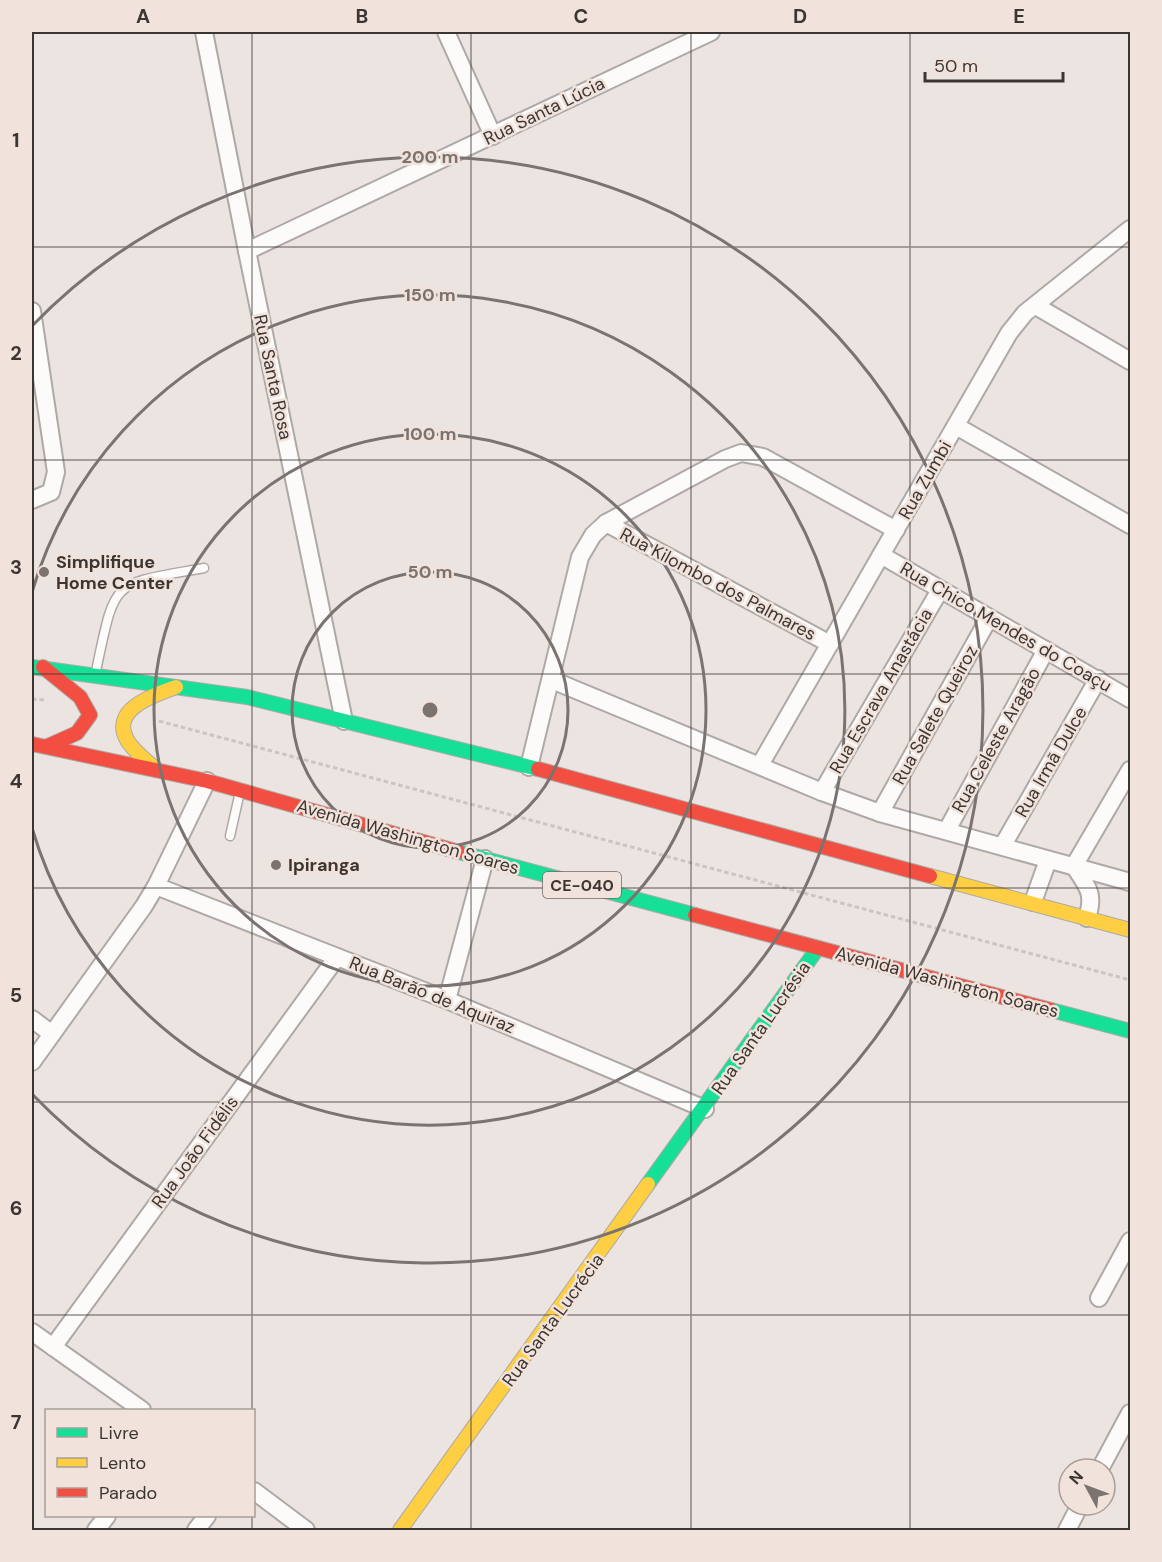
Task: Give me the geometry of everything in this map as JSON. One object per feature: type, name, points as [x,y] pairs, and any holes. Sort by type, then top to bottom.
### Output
[{"type":"main road","points":[[37,667],[247,698],[530,767],[1131,930]]},
{"type":"main road","points":[[37,667],[80,697],[90,715],[77,733],[48,746]]},
{"type":"main road","points":[[157,770],[126,738],[122,725],[124,718],[140,702],[176,687]]},
{"type":"main road","name":"Avenida Washington Soares","points":[[32,744],[207,781],[485,859],[1131,1031]]},
{"type":"main road","name":"Rua Santa Lucrésia","points":[[705,1109],[818,948]]},
{"type":"main road","name":"Rua Santa Lucrécia","points":[[400,1530],[705,1109]]},
{"type":"street","name":"Rua Santa Rosa","points":[[204,32],[344,722]]},
{"type":"street","points":[[446,32],[493,136]]},
{"type":"street","name":"Rua Santa Lúcia","points":[[247,251],[711,32]]},
{"type":"street","name":"Rua Zumbi","points":[[760,765],[1009,333],[1024,313],[1127,236]]},
{"type":"street","points":[[1036,306],[1131,361]]},
{"type":"street","points":[[32,311],[35,352],[56,472],[51,492],[32,500]]},
{"type":"street","points":[[956,426],[1131,525]]},
{"type":"street","points":[[530,767],[580,557],[593,535],[606,523],[725,459],[741,453],[763,457],[896,530]]},
{"type":"street","name":"Rua Kilombo dos Palmares","points":[[606,523],[830,645]]},
{"type":"street","name":"Rua Chico Mendes do Coaçu","points":[[881,555],[1131,699]]},
{"type":"street","name":"Rua Escrava Anastácia","points":[[822,792],[939,590]]},
{"type":"street","name":"Rua Salete Queiroz","points":[[880,813],[989,618]]},
{"type":"street","name":"Rua Celeste Aragão","points":[[947,830],[1046,650]]},
{"type":"street","name":"Rua Irmã Dulce","points":[[1004,845],[1098,679]]},
{"type":"street","points":[[552,680],[822,792],[880,813],[1004,845],[1048,860],[1131,882]]},
{"type":"street","points":[[1074,866],[1131,770]]},
{"type":"street","points":[[32,1062],[156,886],[207,781]]},
{"type":"street","points":[[447,1000],[485,859]]},
{"type":"street","points":[[1033,902],[1048,860]]},
{"type":"street","points":[[1074,866],[1087,886],[1092,902],[1087,918]]},
{"type":"street","name":"Rua Barão de Aquiraz","points":[[156,886],[447,1000],[705,1109]]},
{"type":"street","name":"Rua João Fidélis","points":[[53,1347],[337,957]]},
{"type":"street","points":[[32,1019],[52,1034]]},
{"type":"street","points":[[1099,1298],[1131,1241]]},
{"type":"street","points":[[32,1332],[141,1409]]},
{"type":"street","points":[[1107,1457],[1131,1413]]},
{"type":"street","points":[[255,1492],[302,1529]]},
{"type":"street","points":[[96,1530],[106,1517]]},
{"type":"street","points":[[196,1530],[206,1517]]},
{"type":"lane","points":[[95,675],[110,607],[124,587],[137,580],[204,568]]},
{"type":"lane","points":[[230,836],[240,790]]},
{"type":"path","points":[[32,699],[50,701]]},
{"type":"path","points":[[124,718],[152,719],[1131,980]]},
{"type":"traffic: fast","points":[[32,667],[247,697],[538,769]]},
{"type":"traffic: fast","points":[[459,852],[695,915]]},
{"type":"traffic: fast","points":[[648,1184],[818,948]]},
{"type":"traffic: fast","points":[[1051,1010],[1130,1031]]},
{"type":"traffic: slow","points":[[157,770],[127,740],[123,729],[124,720],[129,712],[146,699],[176,687]]},
{"type":"traffic: slow","points":[[930,876],[1130,930]]},
{"type":"traffic: slow","points":[[400,1530],[648,1184]]},
{"type":"traffic: jam","points":[[43,667],[80,697],[90,715],[77,733],[48,746]]},
{"type":"traffic: jam","points":[[32,744],[207,781],[459,852]]},
{"type":"traffic: jam","points":[[538,769],[930,876]]},
{"type":"traffic: jam","points":[[695,915],[1051,1010]]},
{"type":"place","name":"Simplifique Home Center","points":[[44,572]]},
{"type":"place","name":"Ipiranga","points":[[276,865]]}]
